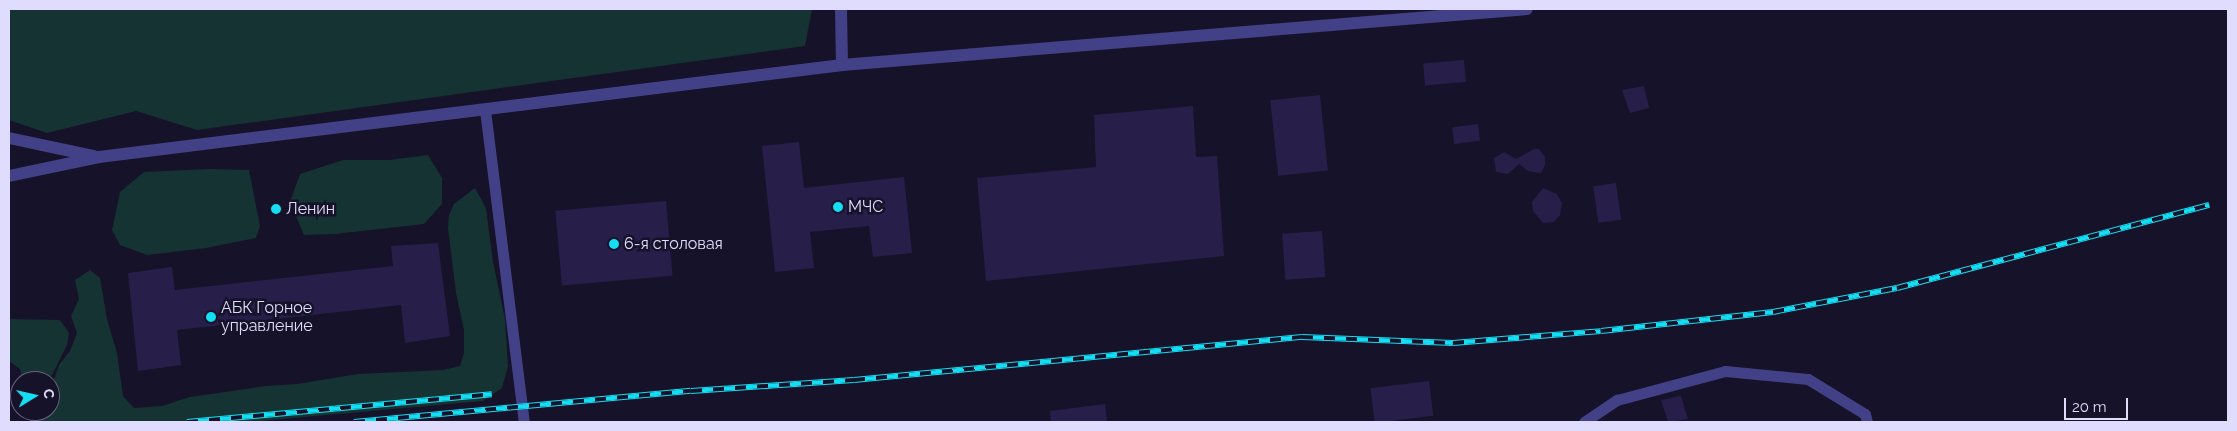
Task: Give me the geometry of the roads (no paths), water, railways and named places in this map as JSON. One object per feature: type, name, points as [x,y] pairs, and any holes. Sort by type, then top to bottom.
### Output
[{"type":"street","points":[[841,9],[842,65]]},
{"type":"street","points":[[9,176],[99,157],[842,65],[1527,9]]},
{"type":"street","points":[[9,138],[99,157]]},
{"type":"lane","points":[[485,110],[524,422]]},
{"type":"lane","points":[[1584,422],[1617,400],[1725,371],[1808,379],[1865,414],[1867,422]]},
{"type":"railway","points":[[354,422],[691,391],[854,380],[1302,337],[1453,343],[1601,331],[1773,312],[1897,288],[2209,205]]},
{"type":"railway","points":[[187,422],[492,394]]},
{"type":"place","name":"МЧС","points":[[838,207]]},
{"type":"place","name":"Ленин","points":[[276,209]]},
{"type":"place","name":"6-я столовая","points":[[614,244]]},
{"type":"place","name":"АБК Горное управление","points":[[211,317]]}]
